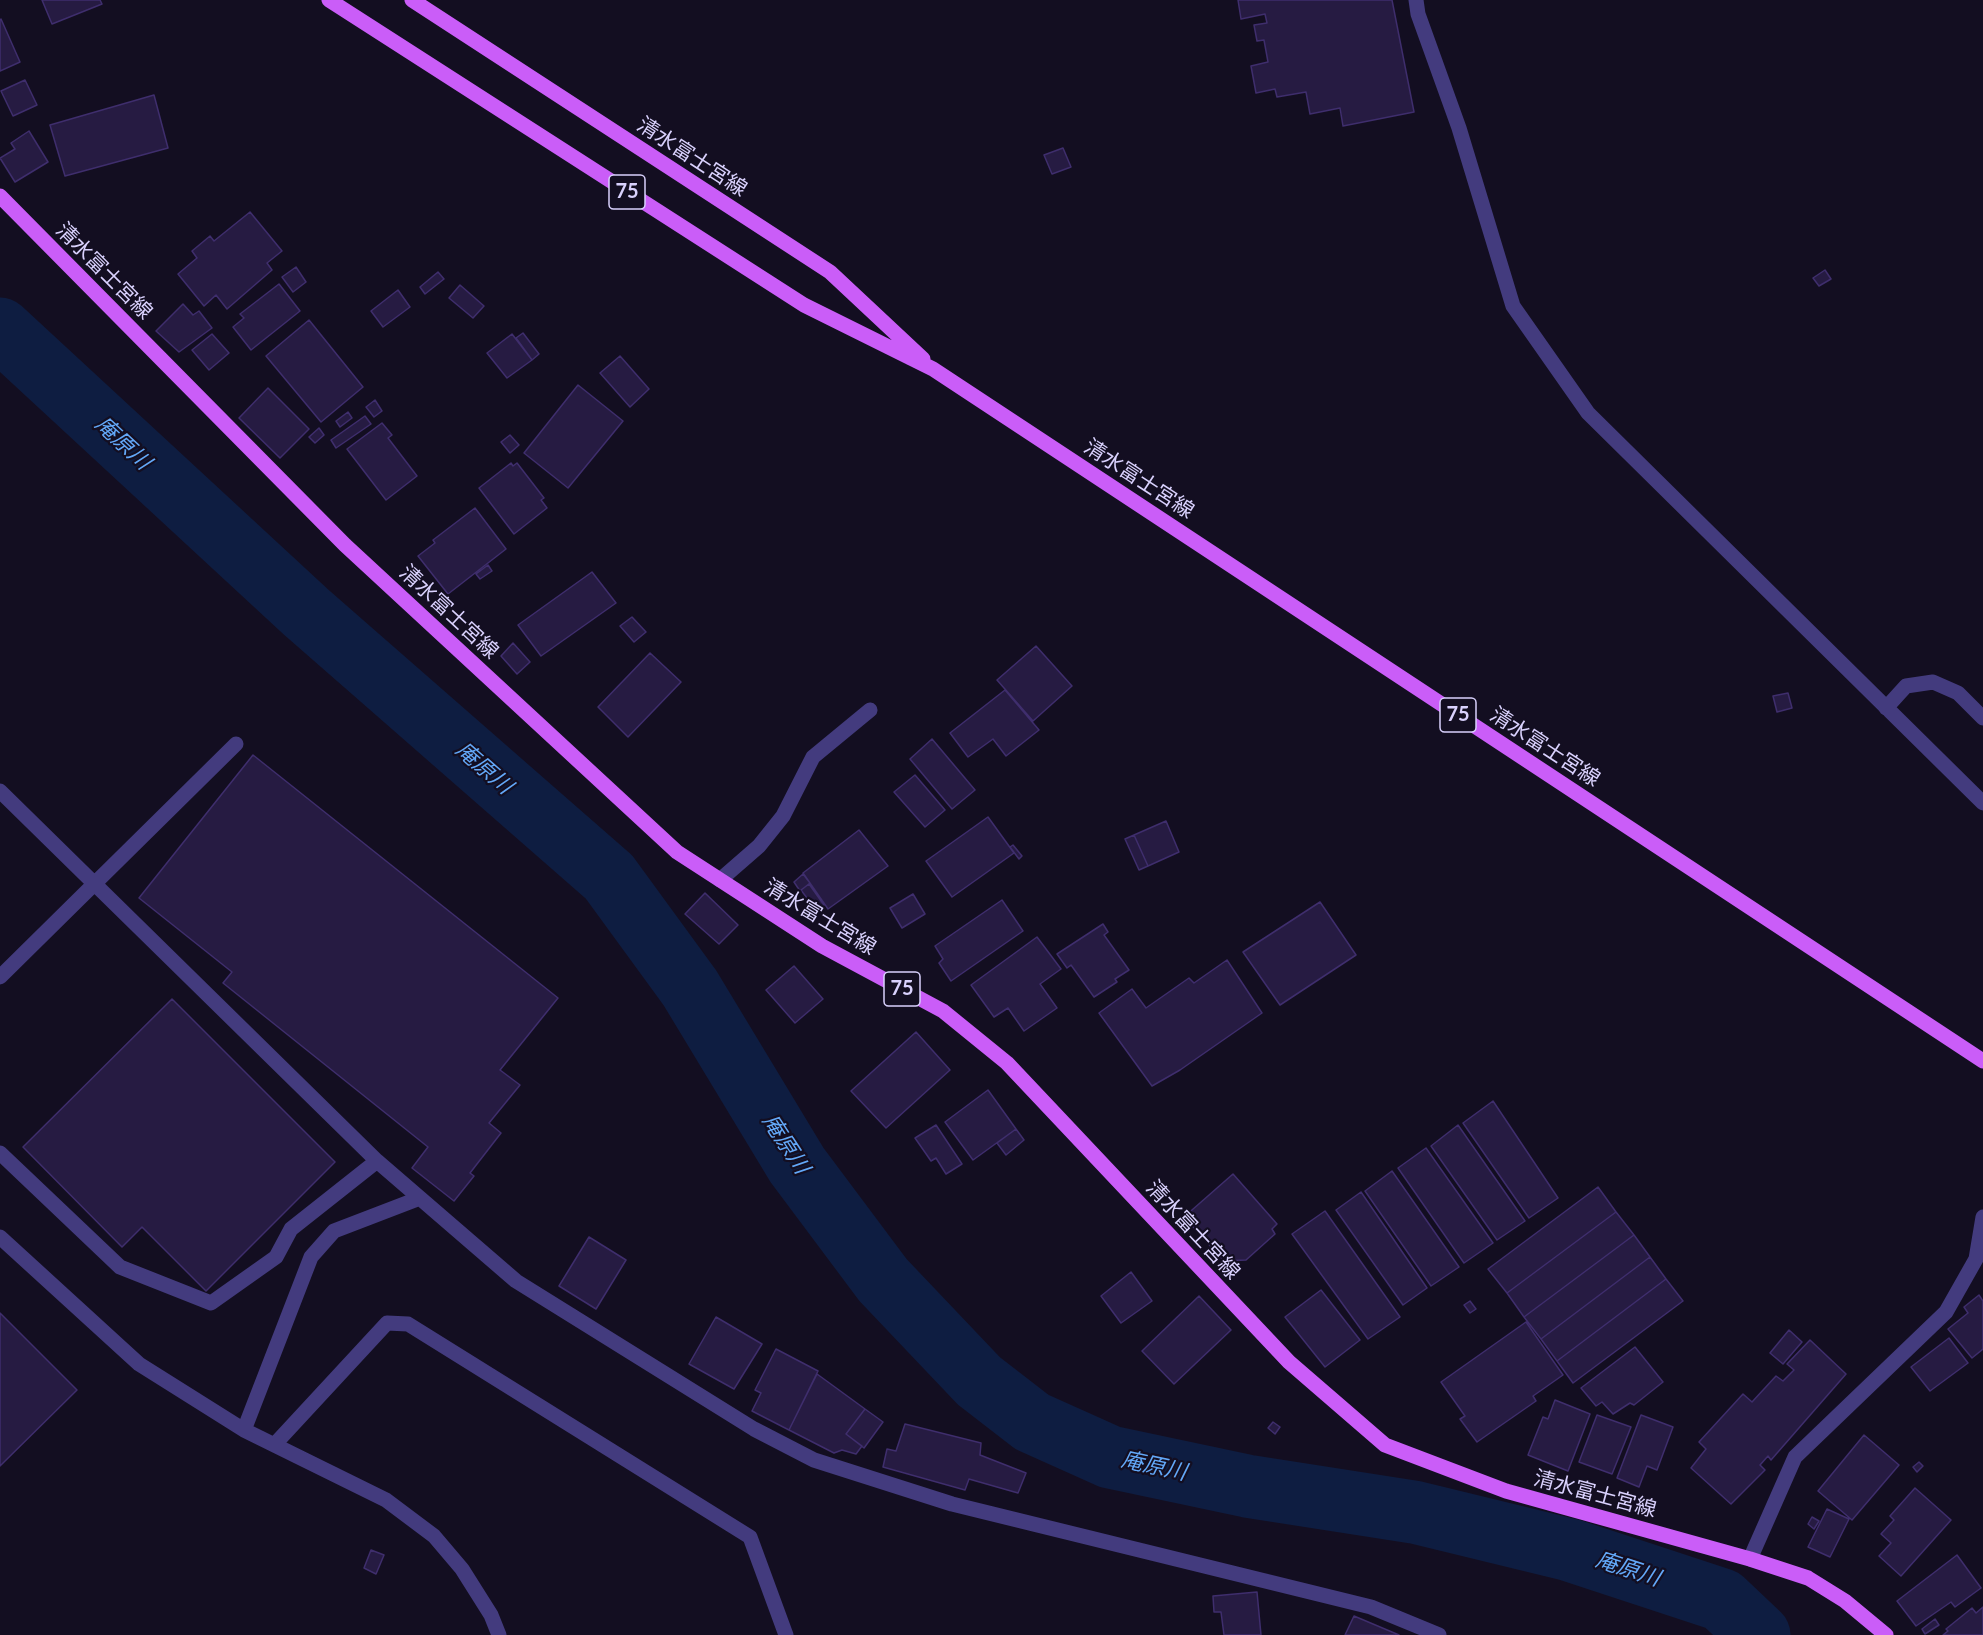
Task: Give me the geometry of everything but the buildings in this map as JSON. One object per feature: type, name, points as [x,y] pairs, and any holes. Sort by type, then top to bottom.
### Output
[{"type":"main road","name":"清水富士宮線","points":[[329,0],[804,305],[933,369],[1983,1061]]},
{"type":"main road","name":"清水富士宮線","points":[[412,0],[830,272],[933,369]]},
{"type":"main road","name":"清水富士宮線","points":[[0,196],[345,544],[677,852],[822,946],[943,1011],[1007,1063],[1289,1362],[1386,1444],[1506,1491],[1750,1559],[1808,1578],[1845,1601],[1886,1635]]},
{"type":"street","points":[[1416,0],[1418,14],[1459,128],[1513,306],[1587,412],[1750,570],[1983,803]]},
{"type":"street","points":[[1886,708],[1906,686],[1933,682],[1958,693],[1983,718]]},
{"type":"street","points":[[720,880],[759,846],[783,816],[813,757],[870,710]]},
{"type":"street","points":[[0,977],[236,744]]},
{"type":"street","points":[[0,791],[377,1161],[516,1281],[754,1429],[814,1460],[952,1504],[1371,1607],[1439,1635]]},
{"type":"street","points":[[0,1154],[120,1267],[211,1303],[276,1257],[291,1229],[377,1161]]},
{"type":"street","points":[[244,1430],[311,1257],[334,1231],[420,1198]]},
{"type":"street","points":[[1750,1559],[1795,1457],[1946,1312],[1976,1259],[1983,1217]]},
{"type":"street","points":[[0,1237],[139,1364],[244,1430],[386,1500],[434,1536],[462,1569],[491,1615],[499,1635]]},
{"type":"street","points":[[275,1444],[387,1323],[408,1324],[750,1537],[786,1635]]},
{"type":"waterway","name":"庵原川","points":[[0,329],[306,612],[609,877],[690,988],[797,1165],[883,1280],[979,1381],[1032,1422],[1110,1457],[1247,1486],[1414,1512],[1570,1550],[1722,1600],[1759,1635]]}]
